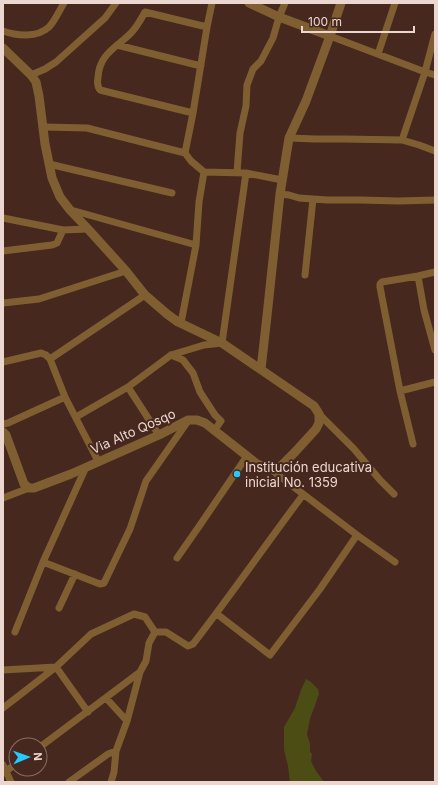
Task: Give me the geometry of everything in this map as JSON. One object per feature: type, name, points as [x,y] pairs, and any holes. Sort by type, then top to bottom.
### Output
[{"type":"street","points":[[3,31],[20,35],[41,33],[50,26],[64,3]]},
{"type":"street","points":[[31,75],[56,62],[105,18],[116,3]]},
{"type":"street","points":[[185,153],[212,3]]},
{"type":"street","points":[[249,3],[279,17],[435,75]]},
{"type":"street","points":[[237,172],[240,133],[246,106],[247,85],[253,69],[273,38],[285,3]]},
{"type":"street","points":[[261,368],[268,316],[280,194],[289,138],[306,101],[341,3]]},
{"type":"street","points":[[378,54],[395,3]]},
{"type":"street","points":[[193,113],[100,90],[97,85],[100,64],[106,55],[132,32],[145,12],[207,27]]},
{"type":"street","points":[[402,140],[425,72],[435,34]]},
{"type":"street","points":[[117,46],[201,66]]},
{"type":"street","points":[[3,48],[31,75],[36,82],[45,144],[55,189],[70,210],[126,271],[145,295],[181,323],[222,343],[261,368],[314,406],[319,414],[354,449],[394,494]]},
{"type":"street","points":[[43,127],[87,128],[185,153],[191,161],[204,172],[237,172],[282,180]]},
{"type":"street","points":[[289,138],[402,140],[419,144],[435,151]]},
{"type":"street","points":[[49,164],[172,193]]},
{"type":"street","points":[[181,323],[196,245],[199,202],[204,172]]},
{"type":"street","points":[[222,343],[246,173]]},
{"type":"street","points":[[280,194],[299,198],[327,200],[435,200]]},
{"type":"street","points":[[305,275],[313,199]]},
{"type":"street","points":[[70,210],[196,245]]},
{"type":"street","points":[[3,218],[63,230],[88,228]]},
{"type":"street","points":[[3,251],[52,245],[57,243],[63,230]]},
{"type":"street","points":[[3,302],[39,300],[126,271]]},
{"type":"street","points":[[413,444],[400,391],[380,284],[382,282],[435,272]]},
{"type":"street","points":[[418,276],[424,310],[435,350]]},
{"type":"street","points":[[50,359],[145,295]]},
{"type":"street","points":[[76,417],[128,386],[171,355],[204,345],[222,343]]},
{"type":"street","points":[[3,362],[41,353],[50,359],[65,398],[98,461]]},
{"type":"street","points":[[171,355],[183,360],[193,373],[200,392],[215,415],[221,421],[214,430]]},
{"type":"street","points":[[400,391],[435,382]]},
{"type":"street","points":[[128,386],[159,435]]},
{"type":"street","points":[[3,424],[65,398]]},
{"type":"street","points":[[270,468],[280,467],[316,429],[319,423],[319,414]]},
{"type":"street","points":[[42,562],[100,584],[104,583],[130,529],[146,481],[188,420]]},
{"type":"street","name":"Via Alto Qosqo","points":[[29,488],[34,488],[86,467],[159,435],[188,420],[197,420],[205,423],[258,464],[270,468]]},
{"type":"street","points":[[3,432],[6,435],[24,484],[29,488]]},
{"type":"street","points":[[177,558],[247,456]]},
{"type":"street","points":[[14,632],[42,562],[86,467]]},
{"type":"street","points":[[270,468],[303,495],[395,562]]},
{"type":"street","points":[[3,498],[29,488]]},
{"type":"street","points":[[156,632],[166,632],[188,646],[193,644],[217,614],[303,495]]},
{"type":"street","points":[[217,614],[270,655],[320,589],[357,535]]},
{"type":"street","points":[[59,608],[75,574]]},
{"type":"street","points":[[3,708],[56,667],[92,634],[134,614],[145,617],[156,632]]},
{"type":"street","points":[[112,782],[116,751],[127,721],[140,672],[146,661],[149,643],[156,632]]},
{"type":"street","points":[[3,670],[56,667]]},
{"type":"street","points":[[56,667],[88,712]]},
{"type":"street","points":[[48,741],[140,672]]},
{"type":"street","points":[[106,698],[127,721]]},
{"type":"street","points":[[69,782],[108,754],[116,751]]},
{"type":"street","points":[[4,770],[11,782]]},
{"type":"shaded area","points":[[306,679],[318,689],[319,694],[310,719],[307,734],[310,744],[310,752],[312,754],[311,761],[324,782],[290,782],[284,750],[284,727],[295,708]]},
{"type":"place","name":"Institución educativa inicial No. 1359","points":[[237,474]]}]
